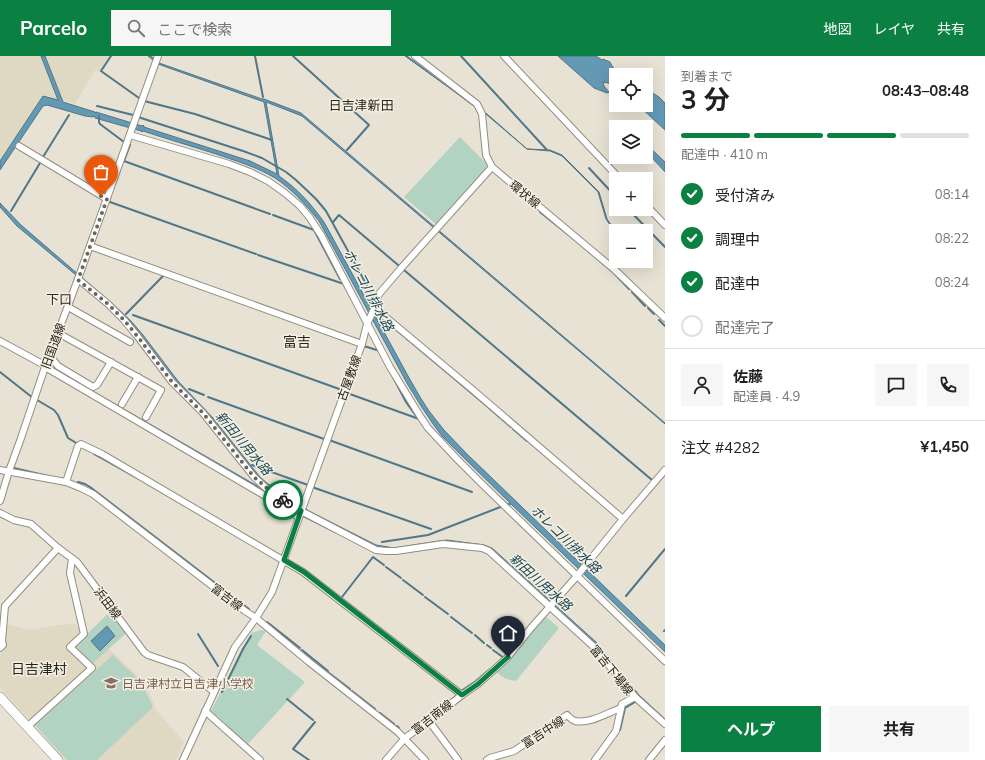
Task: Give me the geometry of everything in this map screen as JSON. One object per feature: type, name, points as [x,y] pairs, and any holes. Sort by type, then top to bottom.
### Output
[{"type":"main road","points":[[0,697],[58,760]]},
{"type":"street","name":"旧国道線","points":[[0,502],[9,471],[158,56]]},
{"type":"street","points":[[414,56],[478,104],[482,114],[486,155],[492,167]]},
{"type":"street","points":[[504,56],[613,172]]},
{"type":"street","points":[[130,132],[250,172],[268,181],[300,206],[321,235],[408,397],[428,428],[457,459],[578,574],[665,661]]},
{"type":"street","points":[[19,146],[107,199]]},
{"type":"street","name":"古屋敷線","points":[[182,760],[235,647],[256,618],[272,592],[379,294],[492,167]]},
{"type":"street","name":"環状線","points":[[492,167],[615,270],[665,318]]},
{"type":"street","points":[[653,212],[665,225]]},
{"type":"street","points":[[90,246],[362,344]]},
{"type":"street","points":[[78,280],[108,304],[124,320],[172,382],[207,418],[254,477],[300,514]]},
{"type":"street","points":[[68,306],[130,342]]},
{"type":"street","points":[[375,307],[623,519],[665,470]]},
{"type":"street","points":[[58,333],[161,390],[146,417]]},
{"type":"street","points":[[0,341],[267,497],[300,514]]},
{"type":"street","points":[[50,356],[58,366],[93,387],[97,385],[111,362]]},
{"type":"street","points":[[122,404],[138,377]]},
{"type":"street","points":[[66,482],[78,446],[81,444],[109,458],[304,572],[462,695]]},
{"type":"street","name":"富吉線","points":[[0,470],[66,482],[92,494],[238,606],[256,618],[398,732],[425,760]]},
{"type":"street","name":"浜田線","points":[[0,513],[14,520],[31,524],[76,562],[144,652],[151,657],[183,667],[214,692]]},
{"type":"street","name":"富吉下場線","points":[[300,514],[376,550],[396,551],[443,544],[482,548],[489,551],[594,647],[635,697],[622,704],[616,731],[595,760]]},
{"type":"street","name":"富吉南線","points":[[386,760],[405,738],[478,684],[507,658],[531,628],[586,566],[623,519]]},
{"type":"street","points":[[0,648],[3,645],[2,641],[5,606],[58,548]]},
{"type":"street","points":[[27,727],[92,668],[70,647],[84,634],[70,573],[72,559]]},
{"type":"street","points":[[635,697],[665,724]]},
{"type":"street","name":"富吉中線","points":[[487,760],[514,751],[567,715],[573,720],[582,721],[621,708]]},
{"type":"street","points":[[205,711],[260,760]]},
{"type":"street","points":[[429,721],[458,760]]},
{"type":"street","points":[[649,760],[665,740]]},
{"type":"shaded area","points":[[0,56],[110,56],[100,72],[95,70],[75,104],[44,95],[0,160]]},
{"type":"shaded area","name":"日吉津村立日吉津小学校","points":[[111,610],[127,633],[109,649],[141,679],[155,704],[155,709],[184,742],[176,760],[65,760],[33,724],[94,669],[74,647]]},
{"type":"shaded area","points":[[6,624],[30,630],[58,625],[76,624],[80,633],[66,646],[89,668],[30,720],[0,688],[0,655],[4,650],[6,640]]},
{"type":"green space","points":[[460,137],[487,164],[486,169],[436,224],[404,197]]},
{"type":"green space","points":[[110,612],[126,633],[91,665],[74,647]]},
{"type":"green space","points":[[545,616],[559,628],[516,681],[503,677],[496,671],[509,659]]},
{"type":"green space","points":[[261,630],[266,631],[257,645],[305,682],[247,745],[211,711],[251,633]]},
{"type":"green space","name":"日吉津村立日吉津小学校","points":[[113,655],[139,680],[152,704],[152,708],[97,760],[67,760],[35,725]]},
{"type":"water","points":[[41,56],[45,56],[63,102],[95,113],[96,112],[142,126],[143,125],[144,127],[250,161],[277,174],[264,102],[158,64],[148,56],[151,56],[159,63],[301,113],[665,423],[302,116],[266,102],[279,176],[304,197],[324,222],[408,376],[429,411],[444,430],[467,454],[665,645],[665,652],[511,504],[503,507],[502,506],[510,503],[442,436],[408,385],[319,221],[299,198],[282,183],[246,164],[216,154],[143,131],[142,132],[95,118],[94,116],[85,116],[47,105],[43,106],[0,170],[0,161],[43,96],[58,100]]},
{"type":"water","points":[[405,56],[407,56],[454,91]]},
{"type":"water","points":[[558,56],[596,56],[602,60],[603,59],[610,62],[614,68],[609,68],[609,84],[603,82],[604,86],[609,92],[607,93],[594,88]]},
{"type":"water","points":[[653,93],[665,103],[665,130],[646,112],[653,112]]},
{"type":"water","points":[[476,107],[487,114],[527,149],[487,115]]},
{"type":"water","points":[[527,149],[550,150],[562,155],[599,192],[607,219],[610,224],[606,219],[598,192],[562,156],[550,151]]},
{"type":"water","points":[[653,151],[665,162],[665,172],[653,159]]},
{"type":"water","points":[[0,203],[21,225],[131,321],[178,381],[213,418],[260,477],[268,484],[309,511],[376,545],[394,548],[447,540],[484,545],[492,548],[596,642],[639,695],[665,719],[665,722],[638,697],[594,643],[491,550],[450,543],[394,550],[379,549],[304,511],[268,488],[258,479],[176,383],[154,354],[82,280],[17,226],[0,207]]},
{"type":"water","points":[[51,367],[337,532],[336,533],[302,516],[50,368]]},
{"type":"water","points":[[107,626],[115,636],[100,651],[91,641]]},
{"type":"waterway","points":[[111,56],[101,71],[139,98]]},
{"type":"waterway","points":[[255,56],[263,97]]},
{"type":"waterway","points":[[293,56],[369,125],[347,150]]},
{"type":"waterway","points":[[461,56],[547,150]]},
{"type":"waterway","points":[[144,101],[195,114],[272,140]]},
{"type":"waterway","points":[[97,106],[133,115]]},
{"type":"waterway","points":[[43,157],[69,115]]},
{"type":"waterway","points":[[99,116],[100,124],[130,145],[124,161],[270,214]]},
{"type":"waterway","name":"ホレコ川排水路","points":[[138,117],[262,158],[286,172],[316,199],[326,211],[375,300]]},
{"type":"waterway","points":[[11,211],[40,163]]},
{"type":"waterway","points":[[589,168],[609,189]]},
{"type":"waterway","points":[[110,202],[256,254]]},
{"type":"waterway","points":[[540,212],[575,240]]},
{"type":"waterway","points":[[273,215],[314,230],[340,279]]},
{"type":"waterway","points":[[333,222],[339,215],[652,480]]},
{"type":"waterway","points":[[635,216],[665,247]]},
{"type":"waterway","points":[[581,245],[613,272],[629,289]]},
{"type":"waterway","points":[[258,255],[344,284]]},
{"type":"waterway","points":[[126,314],[163,276]]},
{"type":"waterway","points":[[632,292],[645,306]]},
{"type":"waterway","points":[[648,308],[654,314]]},
{"type":"waterway","points":[[133,315],[342,390]]},
{"type":"waterway","name":"ホレコ川排水路","points":[[385,320],[488,407]]},
{"type":"waterway","points":[[659,320],[665,326]]},
{"type":"waterway","points":[[364,346],[380,351]]},
{"type":"waterway","points":[[0,372],[33,398]]},
{"type":"waterway","points":[[393,377],[406,402],[416,416]]},
{"type":"waterway","points":[[189,389],[204,395]]},
{"type":"waterway","points":[[347,393],[419,419]]},
{"type":"waterway","name":"新田川用水路","points":[[208,397],[324,439]]},
{"type":"waterway","points":[[37,400],[54,410],[58,415],[68,438],[78,444]]},
{"type":"waterway","points":[[489,408],[511,427]]},
{"type":"waterway","points":[[513,429],[527,441]]},
{"type":"waterway","points":[[329,440],[472,492]]},
{"type":"waterway","points":[[94,454],[137,478]]},
{"type":"waterway","name":"新田川用水路","points":[[252,465],[308,485]]},
{"type":"waterway","points":[[3,468],[14,468],[52,477]]},
{"type":"waterway","points":[[78,482],[90,487],[249,609]]},
{"type":"waterway","points":[[312,487],[431,529]]},
{"type":"waterway","points":[[382,542],[428,535],[503,506]]},
{"type":"waterway","points":[[626,596],[665,549]]},
{"type":"waterway","points":[[342,597],[373,557],[384,565]]},
{"type":"waterway","points":[[386,567],[401,578]]},
{"type":"waterway","points":[[403,580],[423,595]]},
{"type":"waterway","points":[[425,597],[448,614]]},
{"type":"waterway","points":[[451,617],[472,633]]},
{"type":"waterway","points":[[267,622],[300,648]]},
{"type":"waterway","points":[[198,634],[218,666]]},
{"type":"waterway","points":[[475,635],[484,643]]},
{"type":"waterway","points":[[222,692],[251,636]]},
{"type":"waterway","points":[[487,645],[491,648]]},
{"type":"waterway","points":[[302,650],[328,671]]},
{"type":"waterway","points":[[493,650],[504,658],[503,659]]},
{"type":"waterway","points":[[461,691],[490,669]]},
{"type":"waterway","points":[[329,673],[350,689]]},
{"type":"waterway","points":[[352,691],[375,709]]},
{"type":"waterway","points":[[287,699],[313,720]]},
{"type":"waterway","points":[[620,730],[625,708],[635,702]]},
{"type":"waterway","points":[[380,713],[394,724]]},
{"type":"waterway","points":[[309,760],[293,749],[315,722]]},
{"type":"way so far","points":[[101,196],[107,199],[78,280],[108,304],[124,320],[172,382],[211,422],[254,477],[283,500]]},
{"type":"place","name":"日吉津村立日吉津小学校","points":[[111,683]]},
{"type":"district","name":"日吉津新田","points":[[361,105]]},
{"type":"district","name":"下口","points":[[59,299]]},
{"type":"district","name":"富吉","points":[[297,342]]},
{"type":"district","name":"日吉津村","points":[[39,669]]},
{"type":"route","points":[[283,500],[301,511],[284,560],[304,572],[462,695],[478,684],[508,657]]}]
